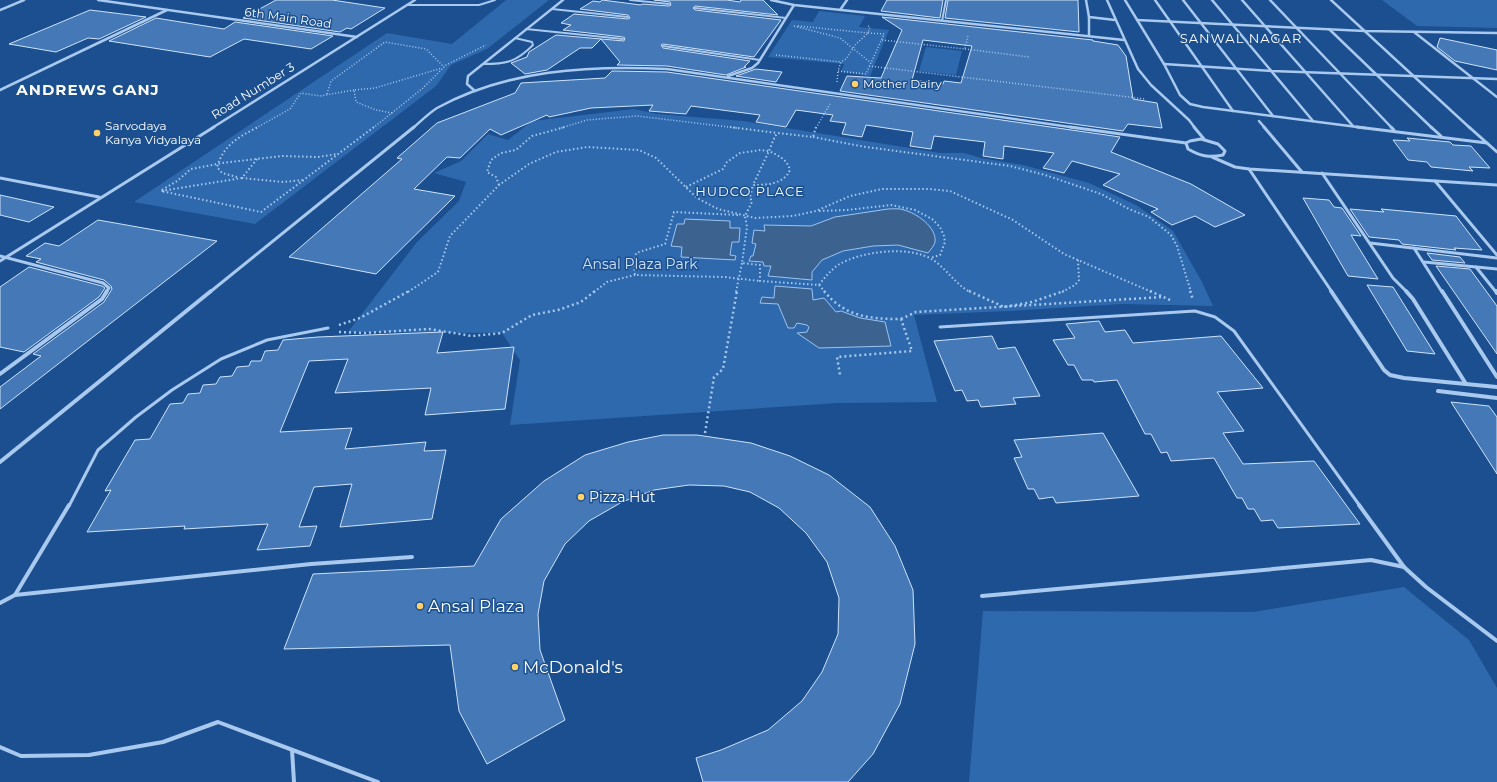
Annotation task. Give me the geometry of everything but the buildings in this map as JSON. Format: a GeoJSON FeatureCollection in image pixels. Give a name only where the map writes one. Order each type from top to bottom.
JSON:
{"type":"FeatureCollection","features":[{"type":"Feature","properties":{"kind":"street"},"geometry":{"type":"LineString","coordinates":[[0,10],[24,0]]}},
{"type":"Feature","properties":{"kind":"street","name":"6th Main Road"},"geometry":{"type":"LineString","coordinates":[[98,0],[357,36]]}},
{"type":"Feature","properties":{"kind":"street","name":"Road Number 3"},"geometry":{"type":"LineString","coordinates":[[0,261],[415,0]]}},
{"type":"Feature","properties":{"kind":"street"},"geometry":{"type":"LineString","coordinates":[[475,91],[467,84],[468,76],[563,0]]}},
{"type":"Feature","properties":{"kind":"street"},"geometry":{"type":"LineString","coordinates":[[772,0],[794,5],[1124,40]]}},
{"type":"Feature","properties":{"kind":"street"},"geometry":{"type":"LineString","coordinates":[[840,10],[847,0]]}},
{"type":"Feature","properties":{"kind":"street"},"geometry":{"type":"LineString","coordinates":[[1086,0],[1089,18],[1089,36]]}},
{"type":"Feature","properties":{"kind":"street"},"geometry":{"type":"LineString","coordinates":[[1107,0],[1138,70],[1151,85],[1189,120],[1204,139]]}},
{"type":"Feature","properties":{"kind":"street"},"geometry":{"type":"LineString","coordinates":[[1124,0],[1164,64],[1180,96],[1190,104],[1233,111],[1487,143]]}},
{"type":"Feature","properties":{"kind":"street"},"geometry":{"type":"LineString","coordinates":[[1155,0],[1233,111]]}},
{"type":"Feature","properties":{"kind":"street"},"geometry":{"type":"LineString","coordinates":[[1183,0],[1273,116]]}},
{"type":"Feature","properties":{"kind":"street"},"geometry":{"type":"LineString","coordinates":[[1212,0],[1234,24],[1314,121]]}},
{"type":"Feature","properties":{"kind":"street"},"geometry":{"type":"LineString","coordinates":[[1242,0],[1353,126]]}},
{"type":"Feature","properties":{"kind":"street"},"geometry":{"type":"LineString","coordinates":[[1270,0],[1394,131]]}},
{"type":"Feature","properties":{"kind":"street"},"geometry":{"type":"LineString","coordinates":[[1331,0],[1497,152]]}},
{"type":"Feature","properties":{"kind":"street"},"geometry":{"type":"LineString","coordinates":[[724,77],[752,68],[760,60],[794,5]]}},
{"type":"Feature","properties":{"kind":"street"},"geometry":{"type":"LineString","coordinates":[[0,90],[167,10]]}},
{"type":"Feature","properties":{"kind":"street"},"geometry":{"type":"LineString","coordinates":[[1089,18],[1115,20]]}},
{"type":"Feature","properties":{"kind":"street"},"geometry":{"type":"LineString","coordinates":[[1137,20],[1365,31],[1497,33]]}},
{"type":"Feature","properties":{"kind":"street"},"geometry":{"type":"LineString","coordinates":[[1328,29],[1379,76],[1441,137]]}},
{"type":"Feature","properties":{"kind":"street"},"geometry":{"type":"LineString","coordinates":[[1414,32],[1497,97]]}},
{"type":"Feature","properties":{"kind":"street"},"geometry":{"type":"LineString","coordinates":[[1164,64],[1306,73],[1497,79]]}},
{"type":"Feature","properties":{"kind":"street"},"geometry":{"type":"LineString","coordinates":[[0,462],[436,108],[475,91],[509,81],[548,73],[582,69],[628,67],[667,69],[1186,143],[1192,139],[1204,139],[1215,142],[1224,148],[1225,151],[1222,155],[1212,157]]}},
{"type":"Feature","properties":{"kind":"street"},"geometry":{"type":"LineString","coordinates":[[1258,121],[1302,172]]}},
{"type":"Feature","properties":{"kind":"street"},"geometry":{"type":"LineString","coordinates":[[1186,143],[1188,149],[1193,152],[1212,157],[1230,166],[1249,169],[1497,185]]}},
{"type":"Feature","properties":{"kind":"street"},"geometry":{"type":"LineString","coordinates":[[1249,169],[1384,370],[1390,375],[1404,378],[1497,387]]}},
{"type":"Feature","properties":{"kind":"street"},"geometry":{"type":"LineString","coordinates":[[1322,173],[1393,278],[1413,299],[1466,384]]}},
{"type":"Feature","properties":{"kind":"street"},"geometry":{"type":"LineString","coordinates":[[0,178],[99,198]]}},
{"type":"Feature","properties":{"kind":"street"},"geometry":{"type":"LineString","coordinates":[[1435,181],[1497,257]]}},
{"type":"Feature","properties":{"kind":"street"},"geometry":{"type":"LineString","coordinates":[[1370,243],[1497,257]]}},
{"type":"Feature","properties":{"kind":"street"},"geometry":{"type":"LineString","coordinates":[[1414,248],[1497,377]]}},
{"type":"Feature","properties":{"kind":"street"},"geometry":{"type":"LineString","coordinates":[[0,256],[103,283],[109,288],[102,299],[0,374]]}},
{"type":"Feature","properties":{"kind":"street"},"geometry":{"type":"LineString","coordinates":[[1424,262],[1497,269]]}},
{"type":"Feature","properties":{"kind":"street"},"geometry":{"type":"LineString","coordinates":[[1476,267],[1497,293]]}},
{"type":"Feature","properties":{"kind":"street"},"geometry":{"type":"LineString","coordinates":[[1438,391],[1495,398],[1497,402]]}},
{"type":"Feature","properties":{"kind":"lane"},"geometry":{"type":"LineString","coordinates":[[451,4],[455,0]]}},
{"type":"Feature","properties":{"kind":"lane"},"geometry":{"type":"LineString","coordinates":[[407,5],[479,5],[495,0]]}},
{"type":"Feature","properties":{"kind":"lane"},"geometry":{"type":"LineString","coordinates":[[630,0],[669,4]]}},
{"type":"Feature","properties":{"kind":"lane"},"geometry":{"type":"LineString","coordinates":[[942,21],[946,0]]}},
{"type":"Feature","properties":{"kind":"lane"},"geometry":{"type":"LineString","coordinates":[[695,8],[786,20]]}},
{"type":"Feature","properties":{"kind":"lane"},"geometry":{"type":"LineString","coordinates":[[552,9],[628,17]]}},
{"type":"Feature","properties":{"kind":"lane"},"geometry":{"type":"LineString","coordinates":[[526,29],[623,39]]}},
{"type":"Feature","properties":{"kind":"lane"},"geometry":{"type":"LineString","coordinates":[[483,64],[507,64],[513,62],[533,44],[532,42],[515,38]]}},
{"type":"Feature","properties":{"kind":"lane"},"geometry":{"type":"LineString","coordinates":[[663,46],[760,60]]}},
{"type":"Feature","properties":{"kind":"lane"},"geometry":{"type":"LineString","coordinates":[[940,327],[1195,311],[1215,317],[1234,331],[1404,567],[1426,587],[1497,641]]}},
{"type":"Feature","properties":{"kind":"lane"},"geometry":{"type":"LineString","coordinates":[[15,595],[71,502],[98,450],[136,417],[172,390],[221,359],[267,340],[328,328]]}},
{"type":"Feature","properties":{"kind":"lane"},"geometry":{"type":"LineString","coordinates":[[0,603],[15,595],[311,564],[412,557]]}},
{"type":"Feature","properties":{"kind":"lane"},"geometry":{"type":"LineString","coordinates":[[982,596],[1371,560],[1404,567]]}},
{"type":"Feature","properties":{"kind":"lane"},"geometry":{"type":"LineString","coordinates":[[0,747],[21,756],[89,755],[163,742],[218,722],[378,782]]}},
{"type":"Feature","properties":{"kind":"lane"},"geometry":{"type":"LineString","coordinates":[[292,750],[294,782]]}},
{"type":"Feature","properties":{"kind":"path"},"geometry":{"type":"LineString","coordinates":[[775,54],[841,62],[846,59],[856,44],[868,33],[870,26],[864,26],[868,13]]}},
{"type":"Feature","properties":{"kind":"path"},"geometry":{"type":"LineString","coordinates":[[786,20],[795,22],[792,25]]}},
{"type":"Feature","properties":{"kind":"path"},"geometry":{"type":"LineString","coordinates":[[792,25],[884,34],[866,74],[838,71],[841,62]]}},
{"type":"Feature","properties":{"kind":"path"},"geometry":{"type":"LineString","coordinates":[[792,25],[840,38],[871,63]]}},
{"type":"Feature","properties":{"kind":"path"},"geometry":{"type":"LineString","coordinates":[[965,49],[968,34],[981,35],[981,25]]}},
{"type":"Feature","properties":{"kind":"path"},"geometry":{"type":"LineString","coordinates":[[882,40],[1029,57]]}},
{"type":"Feature","properties":{"kind":"path"},"geometry":{"type":"LineString","coordinates":[[305,180],[283,182],[242,178],[222,173],[217,166],[233,140],[290,109],[301,93],[306,95],[327,94],[375,88],[443,67],[491,41]]}},
{"type":"Feature","properties":{"kind":"path"},"geometry":{"type":"LineString","coordinates":[[327,94],[331,81],[385,42],[426,49],[440,61],[443,67]]}},
{"type":"Feature","properties":{"kind":"path"},"geometry":{"type":"LineString","coordinates":[[870,66],[1146,99]]}},
{"type":"Feature","properties":{"kind":"path"},"geometry":{"type":"LineString","coordinates":[[161,191],[261,212],[392,114],[423,88],[443,67]]}},
{"type":"Feature","properties":{"kind":"path"},"geometry":{"type":"LineString","coordinates":[[354,90],[356,102],[376,110],[392,114]]}},
{"type":"Feature","properties":{"kind":"path"},"geometry":{"type":"LineString","coordinates":[[813,137],[814,130],[836,93]]}},
{"type":"Feature","properties":{"kind":"path"},"geometry":{"type":"LineString","coordinates":[[499,185],[496,177],[487,172],[491,160],[501,153],[516,150],[532,136],[587,120],[637,116],[682,120],[813,137],[866,147],[1010,166],[1045,175],[1101,194],[1129,209],[1149,217],[1171,235],[1177,246],[1179,258],[1187,279],[1195,311]]}},
{"type":"Feature","properties":{"kind":"path"},"geometry":{"type":"LineString","coordinates":[[705,433],[714,377],[723,369],[742,263],[747,227],[745,216],[752,202],[750,197],[753,185],[775,136],[778,133]]}},
{"type":"Feature","properties":{"kind":"path"},"geometry":{"type":"LineString","coordinates":[[328,328],[360,318],[419,286],[438,272],[450,236],[499,185],[529,164],[556,152],[587,148],[639,150],[656,158],[697,198],[718,209],[755,218],[793,216],[816,211],[858,209],[889,204],[913,208],[932,218],[944,233],[946,242],[944,249],[940,255],[930,258]]}},
{"type":"Feature","properties":{"kind":"path"},"geometry":{"type":"LineString","coordinates":[[686,187],[723,169],[727,162],[740,153],[761,150],[769,151],[780,154],[788,161],[791,167],[790,174],[786,178],[762,186],[753,185]]}},
{"type":"Feature","properties":{"kind":"path"},"geometry":{"type":"LineString","coordinates":[[161,191],[177,181],[191,169],[282,156],[318,158],[339,153]]}},
{"type":"Feature","properties":{"kind":"path"},"geometry":{"type":"LineString","coordinates":[[242,178],[247,170],[258,159]]}},
{"type":"Feature","properties":{"kind":"path"},"geometry":{"type":"LineString","coordinates":[[161,191],[180,189],[223,179],[242,178]]}},
{"type":"Feature","properties":{"kind":"path"},"geometry":{"type":"LineString","coordinates":[[816,211],[850,196],[882,189],[929,189],[950,191],[1013,220],[1064,254],[1195,311]]}},
{"type":"Feature","properties":{"kind":"path"},"geometry":{"type":"LineString","coordinates":[[634,275],[636,253],[665,244],[674,212],[745,216]]}},
{"type":"Feature","properties":{"kind":"path"},"geometry":{"type":"LineString","coordinates":[[819,285],[822,278],[846,261],[881,252],[910,253],[930,258],[956,283],[978,296],[1004,307],[1008,305],[1032,302],[1070,288],[1078,282],[1080,275],[1078,260]]}},
{"type":"Feature","properties":{"kind":"path"},"geometry":{"type":"LineString","coordinates":[[742,263],[760,265],[760,280]]}},
{"type":"Feature","properties":{"kind":"path"},"geometry":{"type":"LineString","coordinates":[[335,332],[429,329],[472,336],[502,333],[532,315],[558,310],[581,302],[607,282],[634,275],[760,280],[819,285],[837,305],[845,309],[864,316],[901,318],[916,312],[1164,297]]}},
{"type":"Feature","properties":{"kind":"path"},"geometry":{"type":"LineString","coordinates":[[840,375],[837,357],[912,351],[901,318]]}},
{"type":"Feature","properties":{"kind":"green space"},"geometry":{"type":"Polygon","coordinates":[[[506,0],[549,0],[487,49],[451,65],[436,86],[255,224],[134,202],[387,33],[452,44],[506,0]]]}},
{"type":"Feature","properties":{"kind":"green space"},"geometry":{"type":"Polygon","coordinates":[[[1382,0],[1497,0],[1497,28],[1417,26],[1382,0]]]}},
{"type":"Feature","properties":{"kind":"green space"},"geometry":{"type":"Polygon","coordinates":[[[819,11],[865,16],[859,27],[889,30],[870,76],[841,72],[844,64],[768,57],[792,20],[813,22],[819,11]]]}},
{"type":"Feature","properties":{"kind":"green space"},"geometry":{"type":"Polygon","coordinates":[[[926,47],[962,51],[956,75],[919,71],[926,47]]]}},
{"type":"Feature","properties":{"kind":"green space","name":"Ansal Plaza Park"},"geometry":{"type":"Polygon","coordinates":[[[634,109],[657,114],[743,121],[940,153],[964,153],[981,158],[1023,165],[1089,183],[1136,205],[1173,231],[1202,282],[1213,306],[1122,304],[914,315],[937,402],[838,403],[510,425],[520,360],[502,333],[348,332],[417,242],[459,201],[466,182],[434,173],[461,161],[488,134],[508,140],[532,121],[634,109]]]}},
{"type":"Feature","properties":{"kind":"green space"},"geometry":{"type":"Polygon","coordinates":[[[1404,587],[1469,640],[1497,688],[1497,782],[969,782],[983,611],[1253,612],[1404,587]]]}},
{"type":"Feature","properties":{"kind":"shaded area"},"geometry":{"type":"Polygon","coordinates":[[[888,209],[900,209],[914,214],[920,217],[929,226],[935,236],[935,242],[928,253],[898,245],[873,246],[843,251],[822,260],[812,272],[812,280],[768,276],[771,266],[764,266],[763,262],[749,261],[751,256],[753,256],[756,244],[752,243],[754,230],[765,231],[764,225],[811,226],[835,217],[888,209]]]}},
{"type":"Feature","properties":{"kind":"shaded area"},"geometry":{"type":"Polygon","coordinates":[[[685,219],[730,221],[730,228],[740,228],[739,242],[732,242],[730,255],[736,256],[735,260],[681,257],[682,247],[671,246],[677,224],[684,224],[685,219]]]}},
{"type":"Feature","properties":{"kind":"shaded area"},"geometry":{"type":"Polygon","coordinates":[[[775,286],[812,289],[813,300],[824,298],[836,312],[841,311],[860,318],[885,322],[891,346],[819,348],[797,333],[807,332],[809,327],[807,325],[797,323],[794,328],[788,328],[778,304],[760,303],[762,297],[774,298],[775,286]]]}},
{"type":"Feature","properties":{"kind":"place","name":"Mother Dairy"},"geometry":{"type":"Point","coordinates":[855,84]}},
{"type":"Feature","properties":{"kind":"place","name":"Sarvodaya Kanya Vidyalaya"},"geometry":{"type":"Point","coordinates":[97,133]}},
{"type":"Feature","properties":{"kind":"place","name":"Pizza Hut"},"geometry":{"type":"Point","coordinates":[581,497]}},
{"type":"Feature","properties":{"kind":"place","name":"Ansal Plaza"},"geometry":{"type":"Point","coordinates":[420,606]}},
{"type":"Feature","properties":{"kind":"place","name":"McDonald's"},"geometry":{"type":"Point","coordinates":[515,667]}},
{"type":"Feature","properties":{"kind":"district","name":"SANWAL NAGAR"},"geometry":{"type":"Point","coordinates":[1241,38]}},
{"type":"Feature","properties":{"kind":"district","name":"ANDREWS GANJ"},"geometry":{"type":"Point","coordinates":[88,90]}},
{"type":"Feature","properties":{"kind":"district","name":"HUDCO PLACE"},"geometry":{"type":"Point","coordinates":[750,191]}}]}
